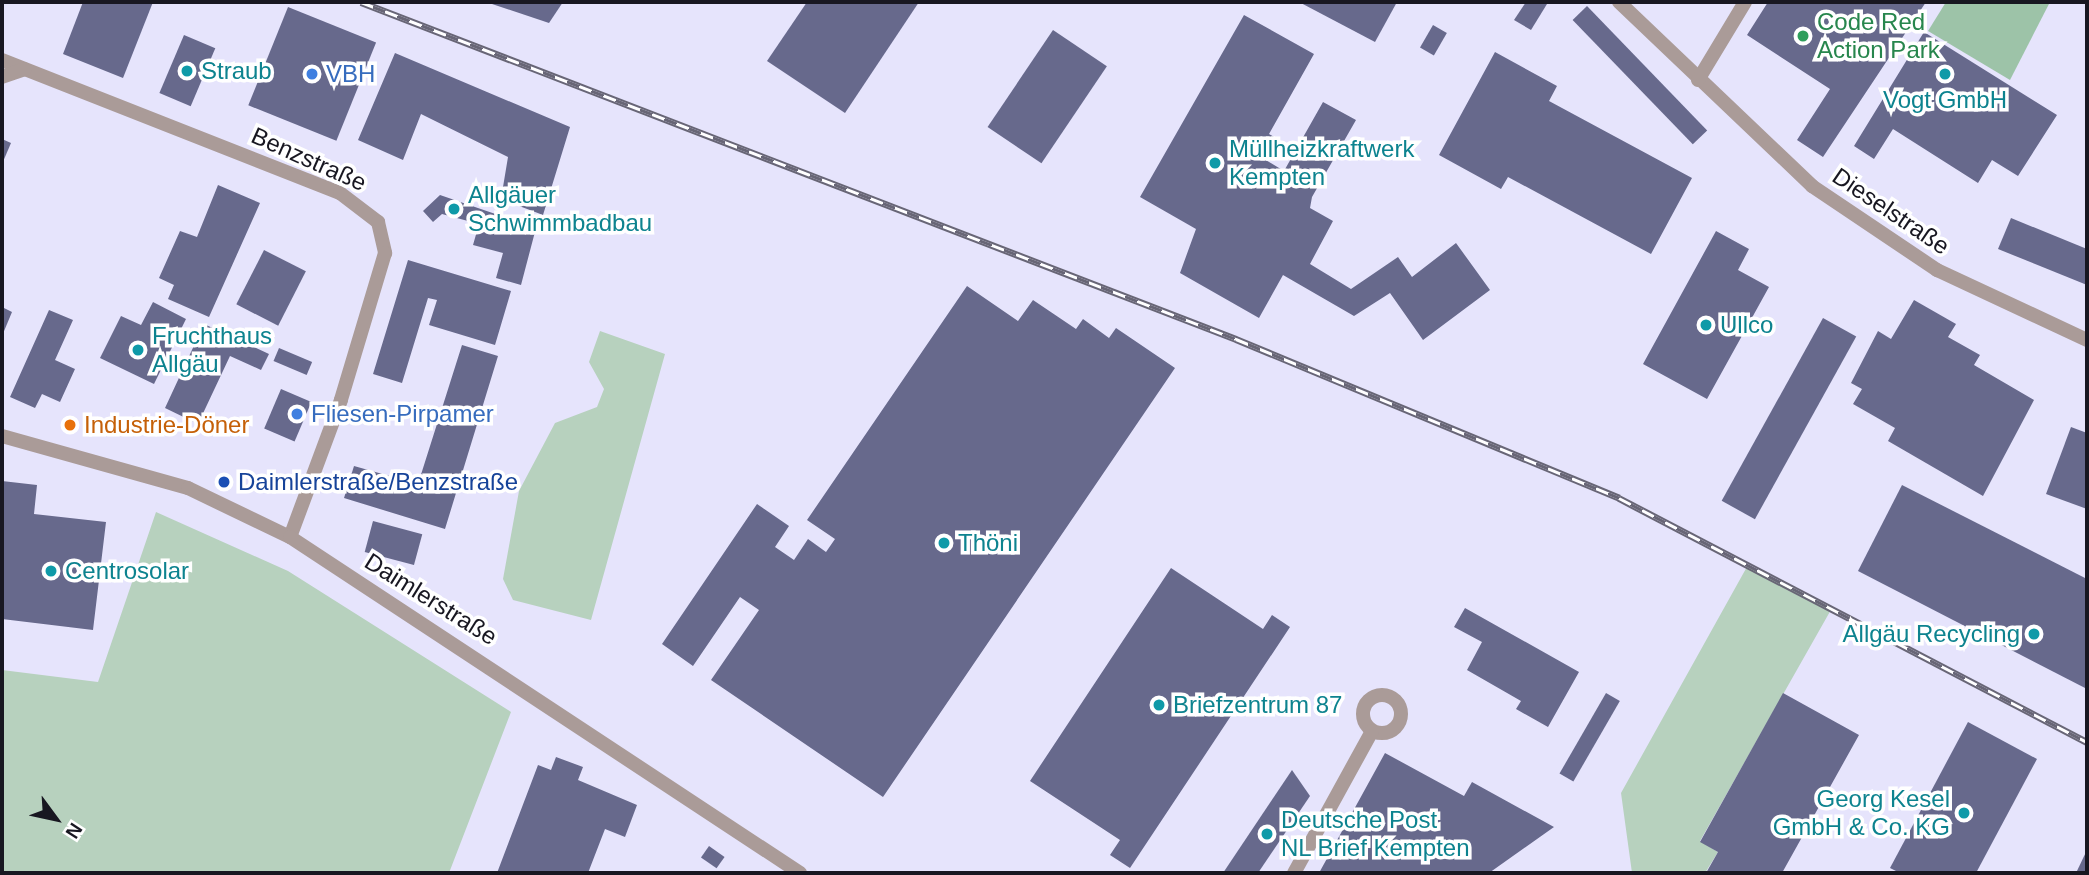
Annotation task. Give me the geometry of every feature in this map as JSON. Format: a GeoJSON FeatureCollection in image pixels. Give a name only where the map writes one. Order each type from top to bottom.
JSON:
{"type":"FeatureCollection","features":[{"type":"Feature","properties":{"kind":"street","name":"Dieselstraße"},"geometry":{"type":"LineString","coordinates":[[1619,2],[1744,127],[1858,219],[1937,270],[2087,340]]}},
{"type":"Feature","properties":{"kind":"street"},"geometry":{"type":"LineString","coordinates":[[1698,80],[1745,2]]}},
{"type":"Feature","properties":{"kind":"street","name":"Benzstraße"},"geometry":{"type":"LineString","coordinates":[[2,60],[340,192],[379,222],[385,253],[341,400],[290,537]]}},
{"type":"Feature","properties":{"kind":"street"},"geometry":{"type":"LineString","coordinates":[[2,77],[25,69]]}},
{"type":"Feature","properties":{"kind":"street","name":"Daimlerstraße"},"geometry":{"type":"LineString","coordinates":[[2,436],[188,488],[290,537],[800,873]]}},
{"type":"Feature","properties":{"kind":"street"},"geometry":{"type":"LineString","coordinates":[[1294,873],[1372,730]]}},
{"type":"Feature","properties":{"kind":"green space"},"geometry":{"type":"Polygon","coordinates":[[[1946,2],[2050,2],[2010,80],[1928,31],[1946,2]]]}},
{"type":"Feature","properties":{"kind":"green space"},"geometry":{"type":"Polygon","coordinates":[[[600,331],[665,354],[591,620],[513,600],[503,579],[519,491],[555,423],[597,407],[604,389],[589,362],[600,331]]]}},
{"type":"Feature","properties":{"kind":"green space"},"geometry":{"type":"Polygon","coordinates":[[[156,512],[288,571],[511,712],[449,873],[2,873],[2,670],[98,682],[156,512]]]}},
{"type":"Feature","properties":{"kind":"green space"},"geometry":{"type":"Polygon","coordinates":[[[1748,565],[1832,608],[1700,841],[1718,852],[1705,873],[1632,873],[1621,793],[1748,565]]]}},
{"type":"Feature","properties":{"kind":"building"},"geometry":{"type":"Polygon","coordinates":[[[83,2],[153,2],[123,78],[63,54],[83,2]]]}},
{"type":"Feature","properties":{"kind":"building"},"geometry":{"type":"Polygon","coordinates":[[[486,2],[563,2],[549,23],[486,2]]]}},
{"type":"Feature","properties":{"kind":"building"},"geometry":{"type":"Polygon","coordinates":[[[807,2],[919,2],[845,113],[767,61],[807,2]]]}},
{"type":"Feature","properties":{"kind":"building"},"geometry":{"type":"Polygon","coordinates":[[[1299,2],[1397,2],[1375,42],[1299,2]]]}},
{"type":"Feature","properties":{"kind":"building"},"geometry":{"type":"Polygon","coordinates":[[[1526,2],[1547,4],[1531,30],[1514,20],[1526,2]]]}},
{"type":"Feature","properties":{"kind":"building"},"geometry":{"type":"Polygon","coordinates":[[[1768,2],[1926,2],[1823,157],[1797,140],[1830,89],[1747,35],[1768,2]]]}},
{"type":"Feature","properties":{"kind":"building"},"geometry":{"type":"Polygon","coordinates":[[[1587,6],[1707,130],[1693,144],[1573,20],[1587,6]]]}},
{"type":"Feature","properties":{"kind":"building","name":"VBH"},"geometry":{"type":"Polygon","coordinates":[[[288,7],[376,43],[336,141],[248,105],[288,7]]]}},
{"type":"Feature","properties":{"kind":"building","name":"Müllheizkraftwerk Kempten"},"geometry":{"type":"Polygon","coordinates":[[[1244,15],[1314,54],[1269,134],[1279,140],[1272,153],[1263,148],[1259,156],[1284,171],[1323,102],[1356,120],[1312,197],[1310,208],[1333,221],[1310,264],[1351,289],[1398,257],[1412,277],[1456,243],[1490,290],[1423,340],[1390,293],[1354,316],[1283,275],[1259,318],[1180,273],[1196,229],[1140,197],[1244,15]]]}},
{"type":"Feature","properties":{"kind":"building"},"geometry":{"type":"Polygon","coordinates":[[[1433,25],[1447,33],[1434,56],[1420,48],[1433,25]]]}},
{"type":"Feature","properties":{"kind":"building"},"geometry":{"type":"Polygon","coordinates":[[[1053,30],[1107,66],[1041,163],[988,127],[1053,30]]]}},
{"type":"Feature","properties":{"kind":"building","name":"Vogt GmbH"},"geometry":{"type":"Polygon","coordinates":[[[1924,32],[2057,115],[2018,176],[1992,160],[1978,183],[1893,129],[1874,159],[1854,146],[1924,32]]]}},
{"type":"Feature","properties":{"kind":"building","name":"Straub"},"geometry":{"type":"Polygon","coordinates":[[[184,35],[215,48],[191,106],[159,93],[184,35]]]}},
{"type":"Feature","properties":{"kind":"building"},"geometry":{"type":"Polygon","coordinates":[[[1495,52],[1557,86],[1549,101],[1692,178],[1651,254],[1508,177],[1501,189],[1439,155],[1495,52]]]}},
{"type":"Feature","properties":{"kind":"building"},"geometry":{"type":"Polygon","coordinates":[[[395,53],[570,127],[543,215],[501,199],[508,157],[421,114],[403,160],[358,140],[395,53]]]}},
{"type":"Feature","properties":{"kind":"building"},"geometry":{"type":"Polygon","coordinates":[[[2,139],[11,143],[2,164],[2,139]]]}},
{"type":"Feature","properties":{"kind":"building"},"geometry":{"type":"Polygon","coordinates":[[[218,185],[260,203],[209,317],[168,299],[174,285],[159,278],[180,231],[197,237],[218,185]]]}},
{"type":"Feature","properties":{"kind":"building"},"geometry":{"type":"Polygon","coordinates":[[[440,195],[536,228],[521,285],[496,278],[503,253],[473,245],[479,224],[442,214],[433,222],[423,211],[440,195]]]}},
{"type":"Feature","properties":{"kind":"building"},"geometry":{"type":"Polygon","coordinates":[[[2011,218],[2087,249],[2087,285],[1998,249],[2011,218]]]}},
{"type":"Feature","properties":{"kind":"building","name":"Ullco"},"geometry":{"type":"Polygon","coordinates":[[[1716,231],[1749,249],[1738,270],[1769,287],[1707,399],[1643,364],[1716,231]]]}},
{"type":"Feature","properties":{"kind":"building"},"geometry":{"type":"Polygon","coordinates":[[[264,250],[306,271],[278,326],[236,304],[264,250]]]}},
{"type":"Feature","properties":{"kind":"building"},"geometry":{"type":"Polygon","coordinates":[[[408,260],[511,291],[495,345],[429,325],[437,300],[428,298],[402,383],[373,374],[408,260]]]}},
{"type":"Feature","properties":{"kind":"building","name":"Thöni"},"geometry":{"type":"Polygon","coordinates":[[[967,286],[1018,321],[1033,300],[1076,329],[1083,319],[1109,338],[1116,328],[1175,368],[883,797],[711,680],[759,610],[740,597],[693,666],[662,644],[757,504],[789,526],[775,547],[794,560],[808,539],[826,552],[835,539],[807,520],[967,286]]]}},
{"type":"Feature","properties":{"kind":"building"},"geometry":{"type":"Polygon","coordinates":[[[1914,300],[1956,324],[1948,337],[1980,355],[1974,365],[2034,400],[1983,496],[1888,441],[1895,428],[1853,404],[1862,389],[1851,383],[1878,331],[1891,339],[1914,300]]]}},
{"type":"Feature","properties":{"kind":"building","name":"Fruchthaus Allgäu"},"geometry":{"type":"Polygon","coordinates":[[[153,302],[186,319],[154,384],[100,358],[121,316],[141,325],[153,302]]]}},
{"type":"Feature","properties":{"kind":"building"},"geometry":{"type":"Polygon","coordinates":[[[2,307],[12,312],[2,336],[2,307]]]}},
{"type":"Feature","properties":{"kind":"building"},"geometry":{"type":"Polygon","coordinates":[[[49,310],[73,320],[55,360],[75,369],[60,402],[42,394],[35,408],[10,397],[49,310]]]}},
{"type":"Feature","properties":{"kind":"building"},"geometry":{"type":"Polygon","coordinates":[[[1823,318],[1856,336],[1755,519],[1722,501],[1823,318]]]}},
{"type":"Feature","properties":{"kind":"building"},"geometry":{"type":"Polygon","coordinates":[[[204,324],[269,354],[261,370],[230,356],[198,424],[165,408],[204,324]]]}},
{"type":"Feature","properties":{"kind":"building"},"geometry":{"type":"Polygon","coordinates":[[[462,345],[498,356],[445,529],[344,498],[354,466],[418,484],[462,345]]]}},
{"type":"Feature","properties":{"kind":"building"},"geometry":{"type":"Polygon","coordinates":[[[279,348],[312,362],[307,375],[274,361],[279,348]]]}},
{"type":"Feature","properties":{"kind":"building"},"geometry":{"type":"Polygon","coordinates":[[[281,389],[311,402],[295,441],[264,429],[281,389]]]}},
{"type":"Feature","properties":{"kind":"building"},"geometry":{"type":"Polygon","coordinates":[[[2071,427],[2087,433],[2087,509],[2046,494],[2071,427]]]}},
{"type":"Feature","properties":{"kind":"building","name":"Centrosolar"},"geometry":{"type":"Polygon","coordinates":[[[2,481],[37,485],[34,514],[106,522],[93,630],[2,619],[2,481]]]}},
{"type":"Feature","properties":{"kind":"building","name":"Allgäu Recycling"},"geometry":{"type":"Polygon","coordinates":[[[1902,485],[2087,579],[2087,689],[1858,571],[1902,485]]]}},
{"type":"Feature","properties":{"kind":"building"},"geometry":{"type":"Polygon","coordinates":[[[373,521],[422,534],[414,565],[365,552],[373,521]]]}},
{"type":"Feature","properties":{"kind":"building","name":"Briefzentrum 87"},"geometry":{"type":"Polygon","coordinates":[[[1171,568],[1263,629],[1272,615],[1290,627],[1130,868],[1110,855],[1120,840],[1030,781],[1171,568]]]}},
{"type":"Feature","properties":{"kind":"building"},"geometry":{"type":"Polygon","coordinates":[[[1465,608],[1579,672],[1548,727],[1516,709],[1521,701],[1467,670],[1482,642],[1454,627],[1465,608]]]}},
{"type":"Feature","properties":{"kind":"building"},"geometry":{"type":"Polygon","coordinates":[[[1606,693],[1620,701],[1573,782],[1560,774],[1606,693]]]}},
{"type":"Feature","properties":{"kind":"building"},"geometry":{"type":"Polygon","coordinates":[[[1783,693],[1859,735],[1782,873],[1706,873],[1718,852],[1700,842],[1783,693]]]}},
{"type":"Feature","properties":{"kind":"building","name":"Georg Kesel GmbH & Co. KG"},"geometry":{"type":"Polygon","coordinates":[[[1968,722],[2037,759],[1976,873],[1900,873],[1890,868],[1968,722]]]}},
{"type":"Feature","properties":{"kind":"building"},"geometry":{"type":"Polygon","coordinates":[[[1385,753],[1464,796],[1472,782],[1554,827],[1489,873],[1319,873],[1385,753]]]}},
{"type":"Feature","properties":{"kind":"building"},"geometry":{"type":"Polygon","coordinates":[[[556,757],[583,767],[578,780],[637,805],[625,837],[605,829],[588,873],[497,873],[538,765],[551,770],[556,757]]]}},
{"type":"Feature","properties":{"kind":"building","name":"Deutsche Post NL Brief Kempten"},"geometry":{"type":"Polygon","coordinates":[[[1292,770],[1310,796],[1258,873],[1223,873],[1292,770]]]}},
{"type":"Feature","properties":{"kind":"building"},"geometry":{"type":"Polygon","coordinates":[[[709,846],[725,857],[717,868],[701,857],[709,846]]]}},
{"type":"Feature","properties":{"kind":"building"},"geometry":{"type":"Polygon","coordinates":[[[2087,850],[2087,873],[2076,873],[2087,850]]]}},
{"type":"Feature","properties":{"kind":"railway"},"geometry":{"type":"LineString","coordinates":[[361,2],[1236,339],[1619,498],[2087,742]]}},
{"type":"Feature","properties":{"kind":"place","name":"Code Red Action Park"},"geometry":{"type":"Point","coordinates":[1803,36]}},
{"type":"Feature","properties":{"kind":"place","name":"Straub"},"geometry":{"type":"Point","coordinates":[187,71]}},
{"type":"Feature","properties":{"kind":"place","name":"VBH"},"geometry":{"type":"Point","coordinates":[312,74]}},
{"type":"Feature","properties":{"kind":"place","name":"Vogt GmbH"},"geometry":{"type":"Point","coordinates":[1945,74]}},
{"type":"Feature","properties":{"kind":"place","name":"Müllheizkraftwerk Kempten"},"geometry":{"type":"Point","coordinates":[1215,163]}},
{"type":"Feature","properties":{"kind":"place","name":"Allgäuer Schwimmbadbau"},"geometry":{"type":"Point","coordinates":[454,209]}},
{"type":"Feature","properties":{"kind":"place","name":"Ullco"},"geometry":{"type":"Point","coordinates":[1706,325]}},
{"type":"Feature","properties":{"kind":"place","name":"Fruchthaus Allgäu"},"geometry":{"type":"Point","coordinates":[138,350]}},
{"type":"Feature","properties":{"kind":"place","name":"Fliesen-Pirpamer"},"geometry":{"type":"Point","coordinates":[297,414]}},
{"type":"Feature","properties":{"kind":"place","name":"Industrie-Döner"},"geometry":{"type":"Point","coordinates":[70,425]}},
{"type":"Feature","properties":{"kind":"place","name":"Daimlerstraße/Benzstraße"},"geometry":{"type":"Point","coordinates":[224,482]}},
{"type":"Feature","properties":{"kind":"place","name":"Thöni"},"geometry":{"type":"Point","coordinates":[944,543]}},
{"type":"Feature","properties":{"kind":"place","name":"Centrosolar"},"geometry":{"type":"Point","coordinates":[51,571]}},
{"type":"Feature","properties":{"kind":"place","name":"Allgäu Recycling"},"geometry":{"type":"Point","coordinates":[2034,634]}},
{"type":"Feature","properties":{"kind":"place","name":"Briefzentrum 87"},"geometry":{"type":"Point","coordinates":[1159,705]}},
{"type":"Feature","properties":{"kind":"place","name":"Georg Kesel GmbH & Co. KG"},"geometry":{"type":"Point","coordinates":[1964,813]}},
{"type":"Feature","properties":{"kind":"place","name":"Deutsche Post NL Brief Kempten"},"geometry":{"type":"Point","coordinates":[1267,834]}}]}
